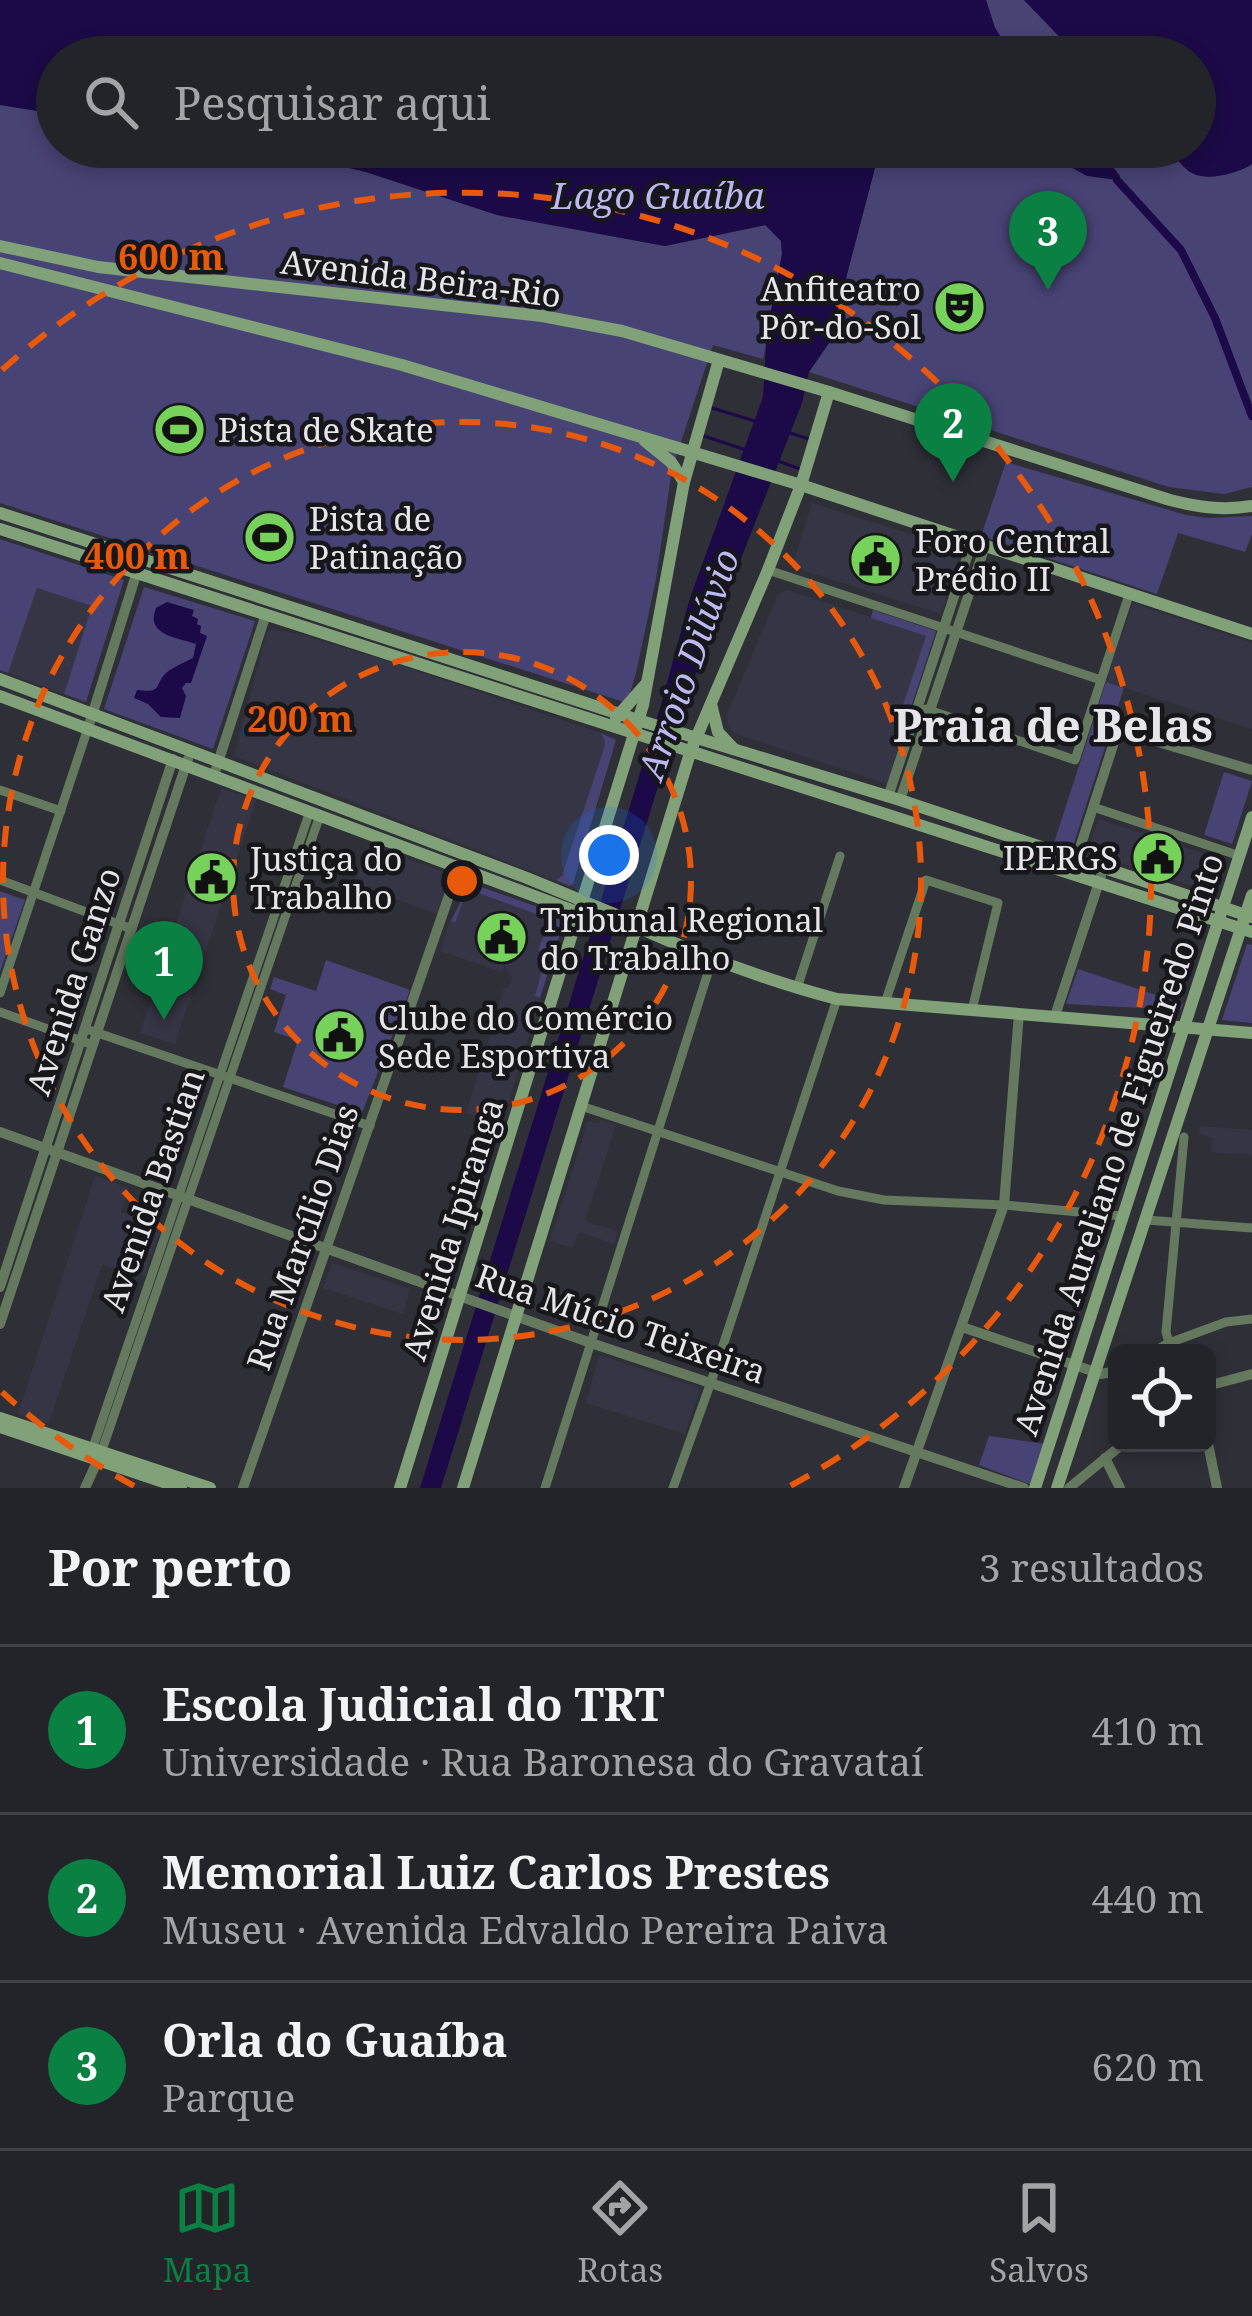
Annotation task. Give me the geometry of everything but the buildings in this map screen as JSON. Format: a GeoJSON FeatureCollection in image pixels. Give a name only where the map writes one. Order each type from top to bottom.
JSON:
{"type":"FeatureCollection","features":[{"type":"Feature","properties":{"kind":"main road","name":"Avenida Beira-Rio"},"geometry":{"type":"LineString","coordinates":[[0,246],[176,278],[542,316],[622,332],[1170,500],[1198,507],[1252,506]]}},
{"type":"Feature","properties":{"kind":"main road"},"geometry":{"type":"LineString","coordinates":[[0,263],[384,360],[793,483],[1252,634]]}},
{"type":"Feature","properties":{"kind":"main road","name":"Avenida Ipiranga"},"geometry":{"type":"LineString","coordinates":[[400,1488],[464,1298],[572,932],[585,909],[642,728],[684,482],[719,360]]}},
{"type":"Feature","properties":{"kind":"main road"},"geometry":{"type":"LineString","coordinates":[[463,1488],[510,1314],[580,1106],[688,742],[711,703],[768,570],[791,509],[793,483],[823,391]]}},
{"type":"Feature","properties":{"kind":"main road"},"geometry":{"type":"LineString","coordinates":[[640,436],[671,462],[684,482]]}},
{"type":"Feature","properties":{"kind":"main road"},"geometry":{"type":"LineString","coordinates":[[791,509],[819,492]]}},
{"type":"Feature","properties":{"kind":"main road"},"geometry":{"type":"LineString","coordinates":[[0,513],[266,614],[607,724],[642,728],[688,742],[873,808],[1248,923]]}},
{"type":"Feature","properties":{"kind":"main road"},"geometry":{"type":"LineString","coordinates":[[0,529],[139,566],[621,714],[642,728]]}},
{"type":"Feature","properties":{"kind":"main road"},"geometry":{"type":"LineString","coordinates":[[0,679],[184,758],[631,925],[712,960],[797,988],[837,999],[1252,1033]]}},
{"type":"Feature","properties":{"kind":"main road"},"geometry":{"type":"LineString","coordinates":[[607,724],[647,683]]}},
{"type":"Feature","properties":{"kind":"main road"},"geometry":{"type":"LineString","coordinates":[[0,696],[90,721]]}},
{"type":"Feature","properties":{"kind":"main road"},"geometry":{"type":"LineString","coordinates":[[711,703],[718,732],[734,750]]}},
{"type":"Feature","properties":{"kind":"main road"},"geometry":{"type":"LineString","coordinates":[[688,742],[734,750],[894,799],[1076,860],[1101,876]]}},
{"type":"Feature","properties":{"kind":"main road"},"geometry":{"type":"LineString","coordinates":[[217,768],[315,813],[555,904],[585,909]]}},
{"type":"Feature","properties":{"kind":"main road"},"geometry":{"type":"LineString","coordinates":[[873,808],[894,799]]}},
{"type":"Feature","properties":{"kind":"main road","name":"Avenida Aureliano de Figueiredo Pinto"},"geometry":{"type":"LineString","coordinates":[[1035,1488],[1252,818]]}},
{"type":"Feature","properties":{"kind":"main road","name":"Avenida Aureliano de Figueiredo Pinto"},"geometry":{"type":"LineString","coordinates":[[1062,1484],[1203,1043],[1248,923],[1252,895]]}},
{"type":"Feature","properties":{"kind":"main road"},"geometry":{"type":"LineString","coordinates":[[555,904],[572,932]]}},
{"type":"Feature","properties":{"kind":"main road"},"geometry":{"type":"LineString","coordinates":[[1203,1043],[1231,1031]]}},
{"type":"Feature","properties":{"kind":"main road"},"geometry":{"type":"LineString","coordinates":[[0,1423],[182,1488]]}},
{"type":"Feature","properties":{"kind":"main road"},"geometry":{"type":"LineString","coordinates":[[95,1458],[210,1488]]}},
{"type":"Feature","properties":{"kind":"street"},"geometry":{"type":"LineString","coordinates":[[894,799],[978,544]]}},
{"type":"Feature","properties":{"kind":"street"},"geometry":{"type":"LineString","coordinates":[[0,993],[139,566]]}},
{"type":"Feature","properties":{"kind":"street"},"geometry":{"type":"LineString","coordinates":[[768,570],[1101,680]]}},
{"type":"Feature","properties":{"kind":"street"},"geometry":{"type":"LineString","coordinates":[[924,708],[1075,760],[1130,595]]}},
{"type":"Feature","properties":{"kind":"street"},"geometry":{"type":"LineString","coordinates":[[217,768],[266,614]]}},
{"type":"Feature","properties":{"kind":"street"},"geometry":{"type":"LineString","coordinates":[[1076,860],[1118,730],[1252,770]]}},
{"type":"Feature","properties":{"kind":"street","name":"Avenida Ganzo"},"geometry":{"type":"LineString","coordinates":[[0,1324],[6,1280],[184,758]]}},
{"type":"Feature","properties":{"kind":"street"},"geometry":{"type":"LineString","coordinates":[[0,790],[61,811]]}},
{"type":"Feature","properties":{"kind":"street"},"geometry":{"type":"LineString","coordinates":[[1093,807],[1240,856]]}},
{"type":"Feature","properties":{"kind":"street","name":"Avenida Bastian"},"geometry":{"type":"LineString","coordinates":[[95,1458],[315,813]]}},
{"type":"Feature","properties":{"kind":"street"},"geometry":{"type":"LineString","coordinates":[[797,988],[840,856]]}},
{"type":"Feature","properties":{"kind":"street","name":"Rua Marcílio Dias"},"geometry":{"type":"LineString","coordinates":[[243,1488],[459,867]]}},
{"type":"Feature","properties":{"kind":"street"},"geometry":{"type":"LineString","coordinates":[[1055,1016],[1101,876]]}},
{"type":"Feature","properties":{"kind":"street"},"geometry":{"type":"LineString","coordinates":[[0,880],[126,927]]}},
{"type":"Feature","properties":{"kind":"street"},"geometry":{"type":"LineString","coordinates":[[885,1003],[926,880],[998,903],[972,1010]]}},
{"type":"Feature","properties":{"kind":"street"},"geometry":{"type":"LineString","coordinates":[[545,1488],[712,960]]}},
{"type":"Feature","properties":{"kind":"street"},"geometry":{"type":"LineString","coordinates":[[673,1488],[837,999]]}},
{"type":"Feature","properties":{"kind":"street"},"geometry":{"type":"LineString","coordinates":[[0,1012],[225,1076],[370,1126]]}},
{"type":"Feature","properties":{"kind":"street"},"geometry":{"type":"LineString","coordinates":[[904,1488],[1004,1205],[1019,1013]]}},
{"type":"Feature","properties":{"kind":"street"},"geometry":{"type":"LineString","coordinates":[[580,1106],[838,1191],[884,1200],[1122,1216]]}},
{"type":"Feature","properties":{"kind":"street","name":"Rua Múcio Teixeira"},"geometry":{"type":"LineString","coordinates":[[0,1132],[591,1343],[1024,1488]]}},
{"type":"Feature","properties":{"kind":"street"},"geometry":{"type":"LineString","coordinates":[[1170,1344],[1166,1332],[1184,1137]]}},
{"type":"Feature","properties":{"kind":"street"},"geometry":{"type":"LineString","coordinates":[[1146,1220],[1252,1228]]}},
{"type":"Feature","properties":{"kind":"street"},"geometry":{"type":"LineString","coordinates":[[1180,1344],[1226,1322],[1252,1319]]}},
{"type":"Feature","properties":{"kind":"street"},"geometry":{"type":"LineString","coordinates":[[962,1327],[1108,1374]]}},
{"type":"Feature","properties":{"kind":"street"},"geometry":{"type":"LineString","coordinates":[[1216,1384],[1252,1374]]}},
{"type":"Feature","properties":{"kind":"street"},"geometry":{"type":"LineString","coordinates":[[1062,1484],[1113,1452]]}},
{"type":"Feature","properties":{"kind":"street"},"geometry":{"type":"LineString","coordinates":[[1209,1452],[1216,1488]]}},
{"type":"Feature","properties":{"kind":"street"},"geometry":{"type":"LineString","coordinates":[[85,1488],[95,1458]]}},
{"type":"Feature","properties":{"kind":"street"},"geometry":{"type":"LineString","coordinates":[[1105,1458],[1120,1488]]}},
{"type":"Feature","properties":{"kind":"shaded area"},"geometry":{"type":"Polygon","coordinates":[[[986,0],[1024,0],[1059,36],[1000,36],[986,0]]]}},
{"type":"Feature","properties":{"kind":"shaded area"},"geometry":{"type":"Polygon","coordinates":[[[0,105],[36,111],[36,168],[350,168],[497,215],[665,246],[766,225],[781,241],[763,359],[713,345],[672,469],[656,579],[636,673],[624,702],[0,503],[0,105]]]}},
{"type":"Feature","properties":{"kind":"shaded area"},"geometry":{"type":"Polygon","coordinates":[[[1252,164],[1252,487],[1224,494],[1169,487],[809,372],[829,343],[875,168],[1185,168],[1208,176],[1252,164]]]}},
{"type":"Feature","properties":{"kind":"shaded area"},"geometry":{"type":"Polygon","coordinates":[[[1006,462],[1186,515],[1252,516],[1252,534],[1245,552],[1178,533],[1157,594],[981,536],[1006,462]]]}},
{"type":"Feature","properties":{"kind":"shaded area","name":"Foro Central Prédio II"},"geometry":{"type":"Polygon","coordinates":[[[812,503],[961,550],[941,614],[792,567],[812,503]]]}},
{"type":"Feature","properties":{"kind":"shaded area"},"geometry":{"type":"Polygon","coordinates":[[[0,539],[124,580],[86,702],[64,694],[92,606],[37,588],[8,673],[0,670],[0,539]]]}},
{"type":"Feature","properties":{"kind":"shaded area"},"geometry":{"type":"Polygon","coordinates":[[[144,587],[255,621],[213,749],[104,709],[144,587]]]}},
{"type":"Feature","properties":{"kind":"shaded area"},"geometry":{"type":"Polygon","coordinates":[[[37,588],[93,606],[64,694],[8,673],[37,588]]]}},
{"type":"Feature","properties":{"kind":"shaded area"},"geometry":{"type":"Polygon","coordinates":[[[787,590],[870,617],[873,610],[936,631],[887,784],[736,734],[728,726],[727,714],[778,594],[787,590]]]}},
{"type":"Feature","properties":{"kind":"shaded area"},"geometry":{"type":"Polygon","coordinates":[[[1133,603],[1252,643],[1252,729],[1106,682],[1133,603]]]}},
{"type":"Feature","properties":{"kind":"shaded area"},"geometry":{"type":"Polygon","coordinates":[[[873,610],[936,631],[909,713],[901,711],[926,636],[871,618],[873,610]]]}},
{"type":"Feature","properties":{"kind":"shaded area"},"geometry":{"type":"Polygon","coordinates":[[[272,629],[381,659],[613,737],[616,740],[573,884],[234,756],[267,632],[272,629]]]}},
{"type":"Feature","properties":{"kind":"shaded area"},"geometry":{"type":"Polygon","coordinates":[[[1106,682],[1124,688],[1072,849],[1054,843],[1106,682]]]}},
{"type":"Feature","properties":{"kind":"shaded area"},"geometry":{"type":"Polygon","coordinates":[[[600,733],[616,740],[569,886],[556,880],[562,876],[605,745],[600,733]]]}},
{"type":"Feature","properties":{"kind":"shaded area"},"geometry":{"type":"Polygon","coordinates":[[[1224,772],[1252,781],[1232,844],[1204,835],[1224,772]]]}},
{"type":"Feature","properties":{"kind":"shaded area","name":"Justiça do Trabalho"},"geometry":{"type":"Polygon","coordinates":[[[221,788],[256,800],[175,1044],[140,1033],[221,788]]]}},
{"type":"Feature","properties":{"kind":"shaded area","name":"IPERGS"},"geometry":{"type":"Polygon","coordinates":[[[1098,819],[1227,861],[1217,893],[1087,853],[1098,819]]]}},
{"type":"Feature","properties":{"kind":"shaded area"},"geometry":{"type":"Polygon","coordinates":[[[368,845],[452,875],[437,914],[354,884],[368,845]]]}},
{"type":"Feature","properties":{"kind":"shaded area","name":"Tribunal Regional do Trabalho"},"geometry":{"type":"Polygon","coordinates":[[[470,883],[560,915],[563,924],[502,1124],[466,1113],[504,988],[512,978],[505,966],[502,972],[440,951],[470,883]]]}},
{"type":"Feature","properties":{"kind":"shaded area"},"geometry":{"type":"Polygon","coordinates":[[[470,883],[560,915],[563,924],[540,998],[535,996],[547,953],[538,950],[550,919],[476,892],[464,898],[455,923],[451,921],[470,883]]]}},
{"type":"Feature","properties":{"kind":"shaded area"},"geometry":{"type":"Polygon","coordinates":[[[0,891],[25,900],[0,972],[0,891]]]}},
{"type":"Feature","properties":{"kind":"shaded area"},"geometry":{"type":"Polygon","coordinates":[[[1247,944],[1252,945],[1252,1023],[1222,1020],[1247,944]]]}},
{"type":"Feature","properties":{"kind":"shaded area","name":"Clube do Comércio Sede Esportiva"},"geometry":{"type":"Polygon","coordinates":[[[326,960],[410,990],[362,1113],[283,1087],[298,1040],[274,1032],[286,995],[270,989],[274,977],[316,991],[326,960]]]}},
{"type":"Feature","properties":{"kind":"shaded area"},"geometry":{"type":"Polygon","coordinates":[[[1078,969],[1183,1004],[1181,1010],[1066,1004],[1078,969]]]}},
{"type":"Feature","properties":{"kind":"shaded area"},"geometry":{"type":"Polygon","coordinates":[[[588,1121],[616,1125],[585,1221],[618,1231],[614,1244],[579,1232],[573,1248],[550,1241],[588,1121]]]}},
{"type":"Feature","properties":{"kind":"shaded area"},"geometry":{"type":"Polygon","coordinates":[[[1200,1126],[1252,1130],[1252,1155],[1211,1152],[1212,1137],[1199,1135],[1200,1126]]]}},
{"type":"Feature","properties":{"kind":"shaded area"},"geometry":{"type":"Polygon","coordinates":[[[95,1176],[129,1188],[121,1212],[162,1225],[145,1276],[102,1265],[49,1423],[18,1414],[95,1176]]]}},
{"type":"Feature","properties":{"kind":"shaded area"},"geometry":{"type":"Polygon","coordinates":[[[332,1263],[410,1289],[403,1314],[323,1288],[332,1263]]]}},
{"type":"Feature","properties":{"kind":"shaded area"},"geometry":{"type":"Polygon","coordinates":[[[599,1355],[700,1388],[685,1434],[586,1403],[599,1355]]]}},
{"type":"Feature","properties":{"kind":"shaded area"},"geometry":{"type":"Polygon","coordinates":[[[989,1436],[1046,1444],[1032,1485],[979,1465],[989,1436]]]}},
{"type":"Feature","properties":{"kind":"water"},"geometry":{"type":"Polygon","coordinates":[[[0,0],[986,0],[1000,36],[36,36],[36,111],[0,105],[0,0]]]}},
{"type":"Feature","properties":{"kind":"water"},"geometry":{"type":"Polygon","coordinates":[[[1024,0],[1252,0],[1252,164],[1208,177],[1186,168],[1216,168],[1216,36],[1059,36],[1024,0]]]}},
{"type":"Feature","properties":{"kind":"water","name":"Arroio Dilúvio"},"geometry":{"type":"Polygon","coordinates":[[[349,168],[875,168],[829,343],[809,372],[802,403],[682,709],[441,1488],[420,1488],[690,598],[763,397],[767,331],[782,254],[781,241],[765,225],[665,246],[497,215],[349,168]]]}},
{"type":"Feature","properties":{"kind":"water"},"geometry":{"type":"Polygon","coordinates":[[[1073,168],[1114,168],[1120,176],[1117,180],[1087,176],[1073,168]]]}},
{"type":"Feature","properties":{"kind":"water"},"geometry":{"type":"Polygon","coordinates":[[[167,602],[194,610],[200,633],[207,636],[191,683],[182,688],[186,696],[180,718],[161,717],[134,698],[137,690],[154,690],[166,673],[193,658],[196,644],[164,634],[155,624],[156,608],[167,602]]]}},
{"type":"Feature","properties":{"kind":"waterway"},"geometry":{"type":"LineString","coordinates":[[1117,180],[1181,250],[1215,318],[1252,416]]}},
{"type":"Feature","properties":{"kind":"waterway"},"geometry":{"type":"LineString","coordinates":[[712,408],[755,421]]}},
{"type":"Feature","properties":{"kind":"waterway"},"geometry":{"type":"LineString","coordinates":[[787,432],[812,440]]}},
{"type":"Feature","properties":{"kind":"waterway"},"geometry":{"type":"LineString","coordinates":[[704,436],[746,450]]}},
{"type":"Feature","properties":{"kind":"waterway"},"geometry":{"type":"LineString","coordinates":[[778,461],[803,470]]}},
{"type":"Feature","properties":{"kind":"place","name":"Orla do Guaíba"},"geometry":{"type":"Point","coordinates":[1048,290]}},
{"type":"Feature","properties":{"kind":"place","name":"Anfiteatro Pôr-do-Sol"},"geometry":{"type":"Point","coordinates":[960,307]}},
{"type":"Feature","properties":{"kind":"place","name":"Pista de Skate"},"geometry":{"type":"Point","coordinates":[179,429]}},
{"type":"Feature","properties":{"kind":"place","name":"Memorial Luiz Carlos Prestes"},"geometry":{"type":"Point","coordinates":[953,482]}},
{"type":"Feature","properties":{"kind":"place","name":"Pista de Patinação"},"geometry":{"type":"Point","coordinates":[270,537]}},
{"type":"Feature","properties":{"kind":"place","name":"Foro Central Prédio II"},"geometry":{"type":"Point","coordinates":[876,559]}},
{"type":"Feature","properties":{"kind":"place","name":"IPERGS"},"geometry":{"type":"Point","coordinates":[1157,857]}},
{"type":"Feature","properties":{"kind":"place","name":"Justiça do Trabalho"},"geometry":{"type":"Point","coordinates":[211,877]}},
{"type":"Feature","properties":{"kind":"place","name":"Tribunal Regional do Trabalho"},"geometry":{"type":"Point","coordinates":[501,938]}},
{"type":"Feature","properties":{"kind":"place","name":"Escola Judicial do TRT"},"geometry":{"type":"Point","coordinates":[164,1020]}},
{"type":"Feature","properties":{"kind":"place","name":"Clube do Comércio Sede Esportiva"},"geometry":{"type":"Point","coordinates":[339,1036]}},
{"type":"Feature","properties":{"kind":"district","name":"Praia de Belas"},"geometry":{"type":"Point","coordinates":[1053,724]}},
{"type":"Feature","properties":{"kind":"water label","name":"Lago Guaíba"},"geometry":{"type":"Point","coordinates":[658,195]}}]}
